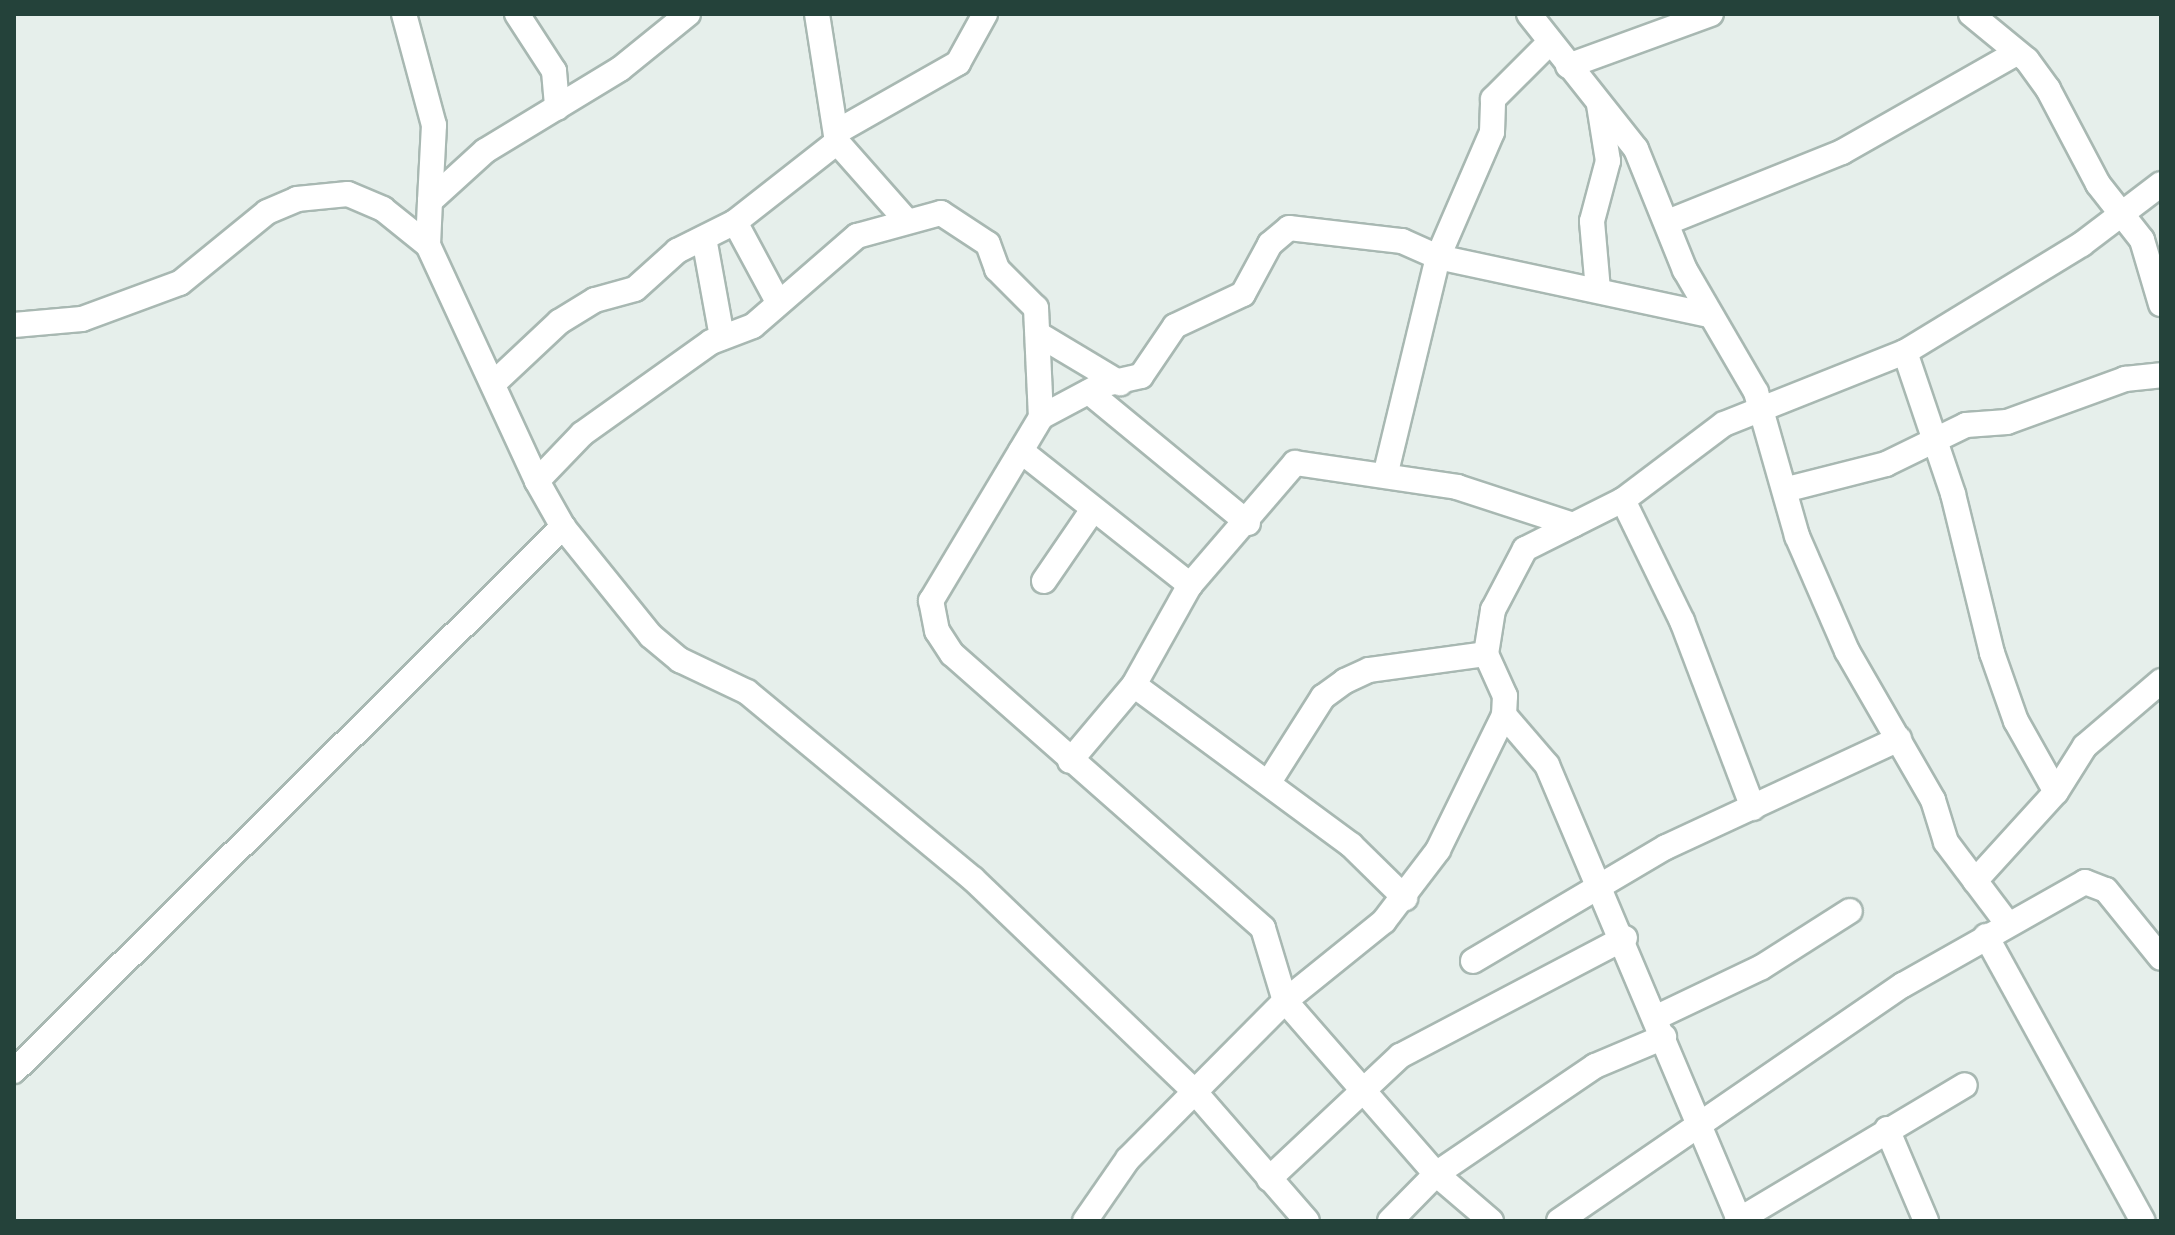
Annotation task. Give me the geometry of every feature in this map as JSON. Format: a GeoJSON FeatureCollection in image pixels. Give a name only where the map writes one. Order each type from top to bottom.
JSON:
{"type":"FeatureCollection","features":[{"type":"Feature","properties":{"kind":"street"},"geometry":{"type":"LineString","coordinates":[[404,14],[434,125],[428,245]]}},
{"type":"Feature","properties":{"kind":"street"},"geometry":{"type":"LineString","coordinates":[[517,14],[554,71],[557,108]]}},
{"type":"Feature","properties":{"kind":"street"},"geometry":{"type":"LineString","coordinates":[[430,201],[485,151],[557,108],[688,14]]}},
{"type":"Feature","properties":{"kind":"street"},"geometry":{"type":"LineString","coordinates":[[817,14],[838,136],[906,220]]}},
{"type":"Feature","properties":{"kind":"street"},"geometry":{"type":"LineString","coordinates":[[493,384],[559,322],[595,300],[635,289],[704,238],[735,222],[838,136],[958,63],[985,14]]}},
{"type":"Feature","properties":{"kind":"street"},"geometry":{"type":"LineString","coordinates":[[1529,14],[1629,140],[1709,315],[1756,392],[1757,410],[1788,489],[1797,536],[1847,651],[1899,739],[1946,842],[2007,923]]}},
{"type":"Feature","properties":{"kind":"street"},"geometry":{"type":"LineString","coordinates":[[1568,66],[1711,14]]}},
{"type":"Feature","properties":{"kind":"street"},"geometry":{"type":"LineString","coordinates":[[1971,14],[2013,55],[2027,60],[2098,184],[2124,211],[2142,240],[2161,304]]}},
{"type":"Feature","properties":{"kind":"street"},"geometry":{"type":"LineString","coordinates":[[1386,472],[1438,257],[1492,132],[1493,99],[1549,43]]}},
{"type":"Feature","properties":{"kind":"street"},"geometry":{"type":"LineString","coordinates":[[1668,222],[1700,214],[1842,152],[2013,55]]}},
{"type":"Feature","properties":{"kind":"street"},"geometry":{"type":"LineString","coordinates":[[1598,290],[1592,221],[1608,161],[1599,104]]}},
{"type":"Feature","properties":{"kind":"street"},"geometry":{"type":"LineString","coordinates":[[1608,161],[1629,140]]}},
{"type":"Feature","properties":{"kind":"street"},"geometry":{"type":"LineString","coordinates":[[1085,1221],[1128,1159],[1285,1001],[1405,898],[1438,850],[1504,715],[1505,696],[1486,654],[1493,610],[1525,549],[1623,500],[1724,424],[1905,352],[2161,184]]}},
{"type":"Feature","properties":{"kind":"street"},"geometry":{"type":"LineString","coordinates":[[14,325],[82,319],[180,283],[267,212],[297,199],[348,194],[383,209],[428,245],[537,481],[563,527],[651,636],[680,660],[747,692],[828,755],[973,879],[1194,1091],[1307,1221]]}},
{"type":"Feature","properties":{"kind":"street"},"geometry":{"type":"LineString","coordinates":[[537,481],[582,434],[722,337],[747,331],[870,228],[941,213],[988,244],[997,269],[1036,308],[1041,417]]}},
{"type":"Feature","properties":{"kind":"street"},"geometry":{"type":"LineString","coordinates":[[1680,257],[1700,214]]}},
{"type":"Feature","properties":{"kind":"street"},"geometry":{"type":"LineString","coordinates":[[735,222],[778,302]]}},
{"type":"Feature","properties":{"kind":"street"},"geometry":{"type":"LineString","coordinates":[[1491,1221],[1436,1174],[1285,1001],[1263,928],[952,654],[937,631],[931,601],[1041,417],[1089,392],[1141,376],[1175,326],[1243,294],[1270,244],[1289,228],[1402,241],[1438,257],[1709,315]]}},
{"type":"Feature","properties":{"kind":"street"},"geometry":{"type":"LineString","coordinates":[[704,238],[722,337]]}},
{"type":"Feature","properties":{"kind":"street"},"geometry":{"type":"LineString","coordinates":[[1038,334],[1120,383]]}},
{"type":"Feature","properties":{"kind":"street"},"geometry":{"type":"LineString","coordinates":[[1905,352],[1934,441],[1992,653],[2016,721],[2056,792]]}},
{"type":"Feature","properties":{"kind":"street"},"geometry":{"type":"LineString","coordinates":[[1788,489],[1886,464],[1966,425],[2007,422],[2125,379],[2161,375]]}},
{"type":"Feature","properties":{"kind":"street"},"geometry":{"type":"LineString","coordinates":[[1089,392],[1248,523]]}},
{"type":"Feature","properties":{"kind":"street"},"geometry":{"type":"LineString","coordinates":[[1021,451],[1092,511],[1190,585]]}},
{"type":"Feature","properties":{"kind":"street"},"geometry":{"type":"LineString","coordinates":[[1070,761],[1134,685],[1190,585],[1248,523],[1277,475],[1295,463],[1386,472],[1573,525]]}},
{"type":"Feature","properties":{"kind":"street"},"geometry":{"type":"LineString","coordinates":[[1623,500],[1682,621],[1753,808]]}},
{"type":"Feature","properties":{"kind":"street"},"geometry":{"type":"LineString","coordinates":[[1044,581],[1092,511]]}},
{"type":"Feature","properties":{"kind":"street"},"geometry":{"type":"LineString","coordinates":[[14,1071],[563,527]]}},
{"type":"Feature","properties":{"kind":"street"},"geometry":{"type":"LineString","coordinates":[[1269,782],[1323,697],[1345,681],[1369,670],[1486,654]]}},
{"type":"Feature","properties":{"kind":"street"},"geometry":{"type":"LineString","coordinates":[[1975,881],[2056,792],[2085,746],[2161,681]]}},
{"type":"Feature","properties":{"kind":"street"},"geometry":{"type":"LineString","coordinates":[[1134,685],[1351,845],[1405,898]]}},
{"type":"Feature","properties":{"kind":"street"},"geometry":{"type":"LineString","coordinates":[[1504,715],[1547,765],[1604,888],[1739,1221],[1887,1129],[1965,1085]]}},
{"type":"Feature","properties":{"kind":"street"},"geometry":{"type":"LineString","coordinates":[[1473,961],[1604,888],[1666,847],[1899,739]]}},
{"type":"Feature","properties":{"kind":"street"},"geometry":{"type":"LineString","coordinates":[[1559,1221],[1698,1122],[1986,936],[2085,882],[2098,883],[2161,958]]}},
{"type":"Feature","properties":{"kind":"street"},"geometry":{"type":"LineString","coordinates":[[1390,1221],[1436,1174],[1595,1066],[1850,911]]}},
{"type":"Feature","properties":{"kind":"street"},"geometry":{"type":"LineString","coordinates":[[1986,936],[2143,1221]]}},
{"type":"Feature","properties":{"kind":"street"},"geometry":{"type":"LineString","coordinates":[[1269,1179],[1362,1088],[1464,1019],[1625,938]]}},
{"type":"Feature","properties":{"kind":"street"},"geometry":{"type":"LineString","coordinates":[[1887,1129],[1926,1221]]}}]}
